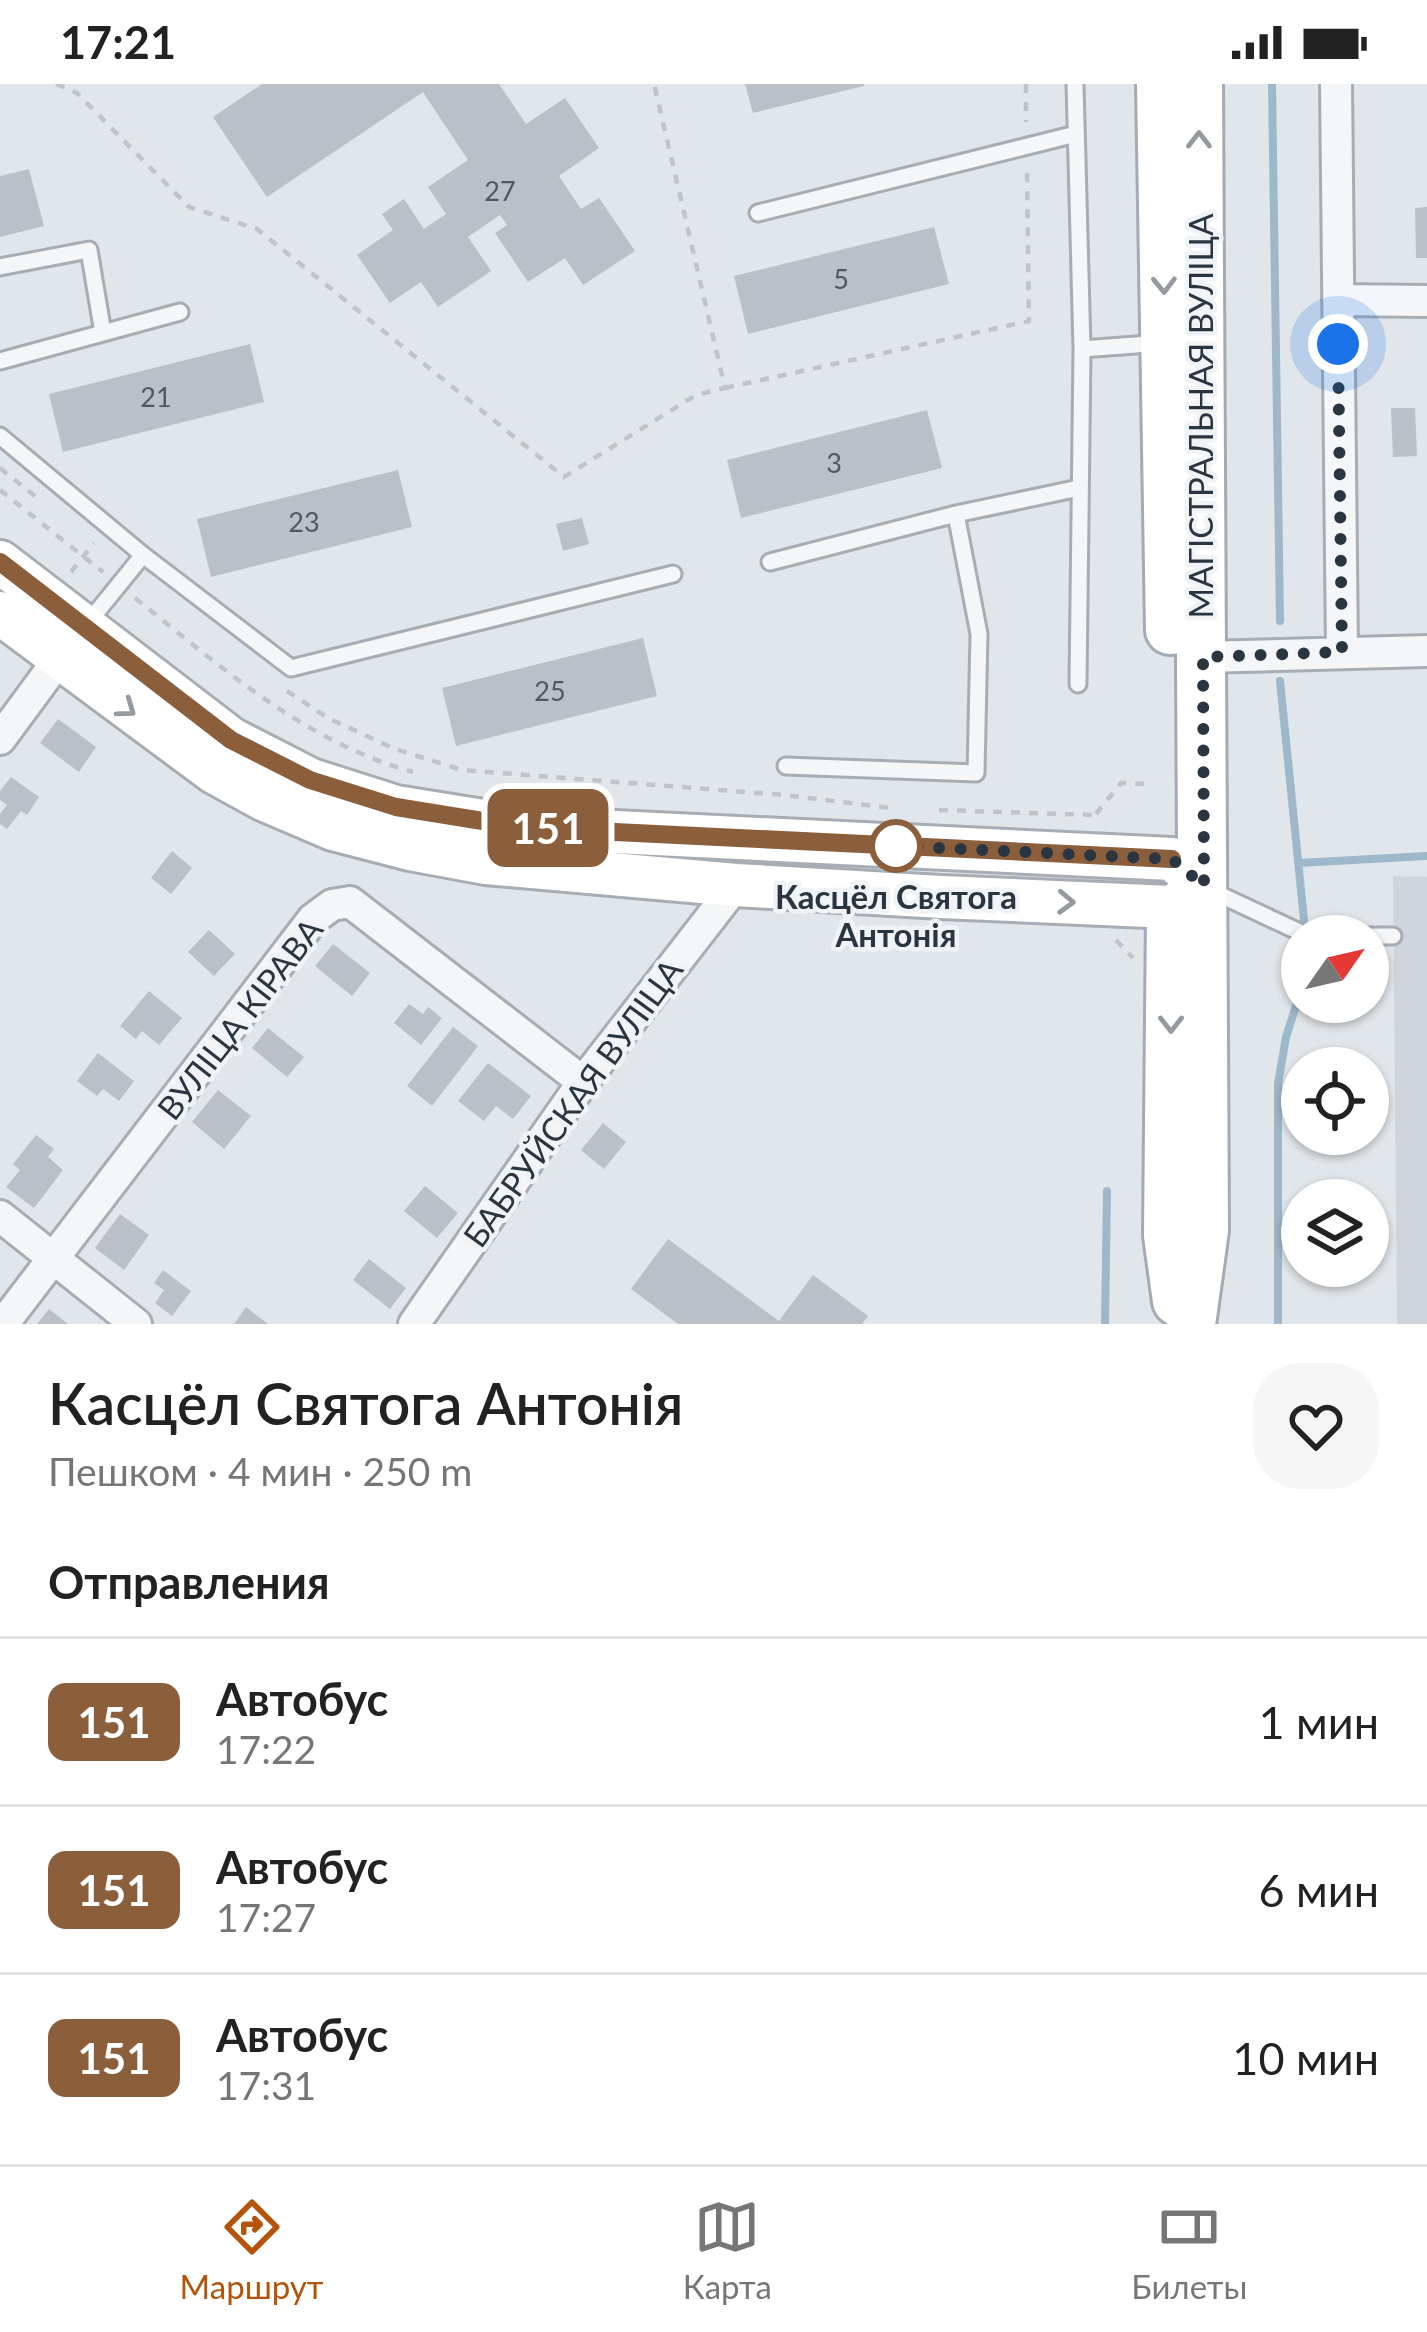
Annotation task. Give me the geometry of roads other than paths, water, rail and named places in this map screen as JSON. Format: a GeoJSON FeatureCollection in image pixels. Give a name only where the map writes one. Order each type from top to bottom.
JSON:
{"type":"FeatureCollection","features":[{"type":"Feature","properties":{"kind":"main road","name":"МАГІСТРАЛЬНАЯ ВУЛІЦА"},"geometry":{"type":"LineString","coordinates":[[1161,84],[1182,884],[1204,1230],[1191,1324]]}},
{"type":"Feature","properties":{"kind":"main road","name":"МАГІСТРАЛЬНАЯ ВУЛІЦА"},"geometry":{"type":"LineString","coordinates":[[1180,1324],[1168,1235],[1182,884],[1203,657],[1198,84]]}},
{"type":"Feature","properties":{"kind":"street"},"geometry":{"type":"LineString","coordinates":[[1336,84],[1342,652]]}},
{"type":"Feature","properties":{"kind":"street"},"geometry":{"type":"LineString","coordinates":[[1338,301],[1427,301]]}},
{"type":"Feature","properties":{"kind":"street"},"geometry":{"type":"LineString","coordinates":[[0,562],[71,644],[214,772],[333,829],[486,863],[736,885],[1182,884]]}},
{"type":"Feature","properties":{"kind":"street"},"geometry":{"type":"LineString","coordinates":[[0,613],[71,644],[231,740],[310,780],[396,807],[495,823],[1182,884]]}},
{"type":"Feature","properties":{"kind":"street"},"geometry":{"type":"LineString","coordinates":[[0,739],[71,644]]}},
{"type":"Feature","properties":{"kind":"street"},"geometry":{"type":"LineString","coordinates":[[1203,657],[1427,651]]}},
{"type":"Feature","properties":{"kind":"street","name":"БАБРУЙСКАЯ ВУЛІЦА"},"geometry":{"type":"LineString","coordinates":[[414,1324],[583,1082],[736,885]]}},
{"type":"Feature","properties":{"kind":"street","name":"ВУЛІЦА КІРАВА"},"geometry":{"type":"LineString","coordinates":[[3,1324],[313,919],[332,905],[350,902],[583,1082]]}},
{"type":"Feature","properties":{"kind":"street"},"geometry":{"type":"LineString","coordinates":[[0,1216],[136,1324]]}},
{"type":"Feature","properties":{"kind":"lane"},"geometry":{"type":"LineString","coordinates":[[1075,84],[1082,349],[1078,684]]}},
{"type":"Feature","properties":{"kind":"lane"},"geometry":{"type":"LineString","coordinates":[[758,213],[1076,134]]}},
{"type":"Feature","properties":{"kind":"lane"},"geometry":{"type":"LineString","coordinates":[[0,267],[88,250],[103,333]]}},
{"type":"Feature","properties":{"kind":"lane"},"geometry":{"type":"LineString","coordinates":[[0,361],[181,312]]}},
{"type":"Feature","properties":{"kind":"lane"},"geometry":{"type":"LineString","coordinates":[[1082,349],[1165,343]]}},
{"type":"Feature","properties":{"kind":"lane"},"geometry":{"type":"LineString","coordinates":[[0,436],[143,555],[291,668],[673,574]]}},
{"type":"Feature","properties":{"kind":"lane"},"geometry":{"type":"LineString","coordinates":[[770,562],[1078,488]]}},
{"type":"Feature","properties":{"kind":"lane"},"geometry":{"type":"LineString","coordinates":[[786,766],[976,773],[979,634],[956,514]]}},
{"type":"Feature","properties":{"kind":"lane"},"geometry":{"type":"LineString","coordinates":[[71,644],[143,555]]}},
{"type":"Feature","properties":{"kind":"lane"},"geometry":{"type":"LineString","coordinates":[[1182,884],[1281,925]]}},
{"type":"Feature","properties":{"kind":"waterway"},"geometry":{"type":"LineString","coordinates":[[1272,84],[1280,621]]}},
{"type":"Feature","properties":{"kind":"waterway"},"geometry":{"type":"LineString","coordinates":[[1280,681],[1303,915]]}},
{"type":"Feature","properties":{"kind":"waterway"},"geometry":{"type":"LineString","coordinates":[[1298,863],[1427,856]]}},
{"type":"Feature","properties":{"kind":"waterway"},"geometry":{"type":"LineString","coordinates":[[1278,1324],[1278,1084],[1290,1023]]}},
{"type":"Feature","properties":{"kind":"waterway"},"geometry":{"type":"LineString","coordinates":[[1105,1324],[1107,1191]]}},
{"type":"Feature","properties":{"kind":"place","name":"Касцёл Святога Антонія"},"geometry":{"type":"Point","coordinates":[896,846]}}]}
